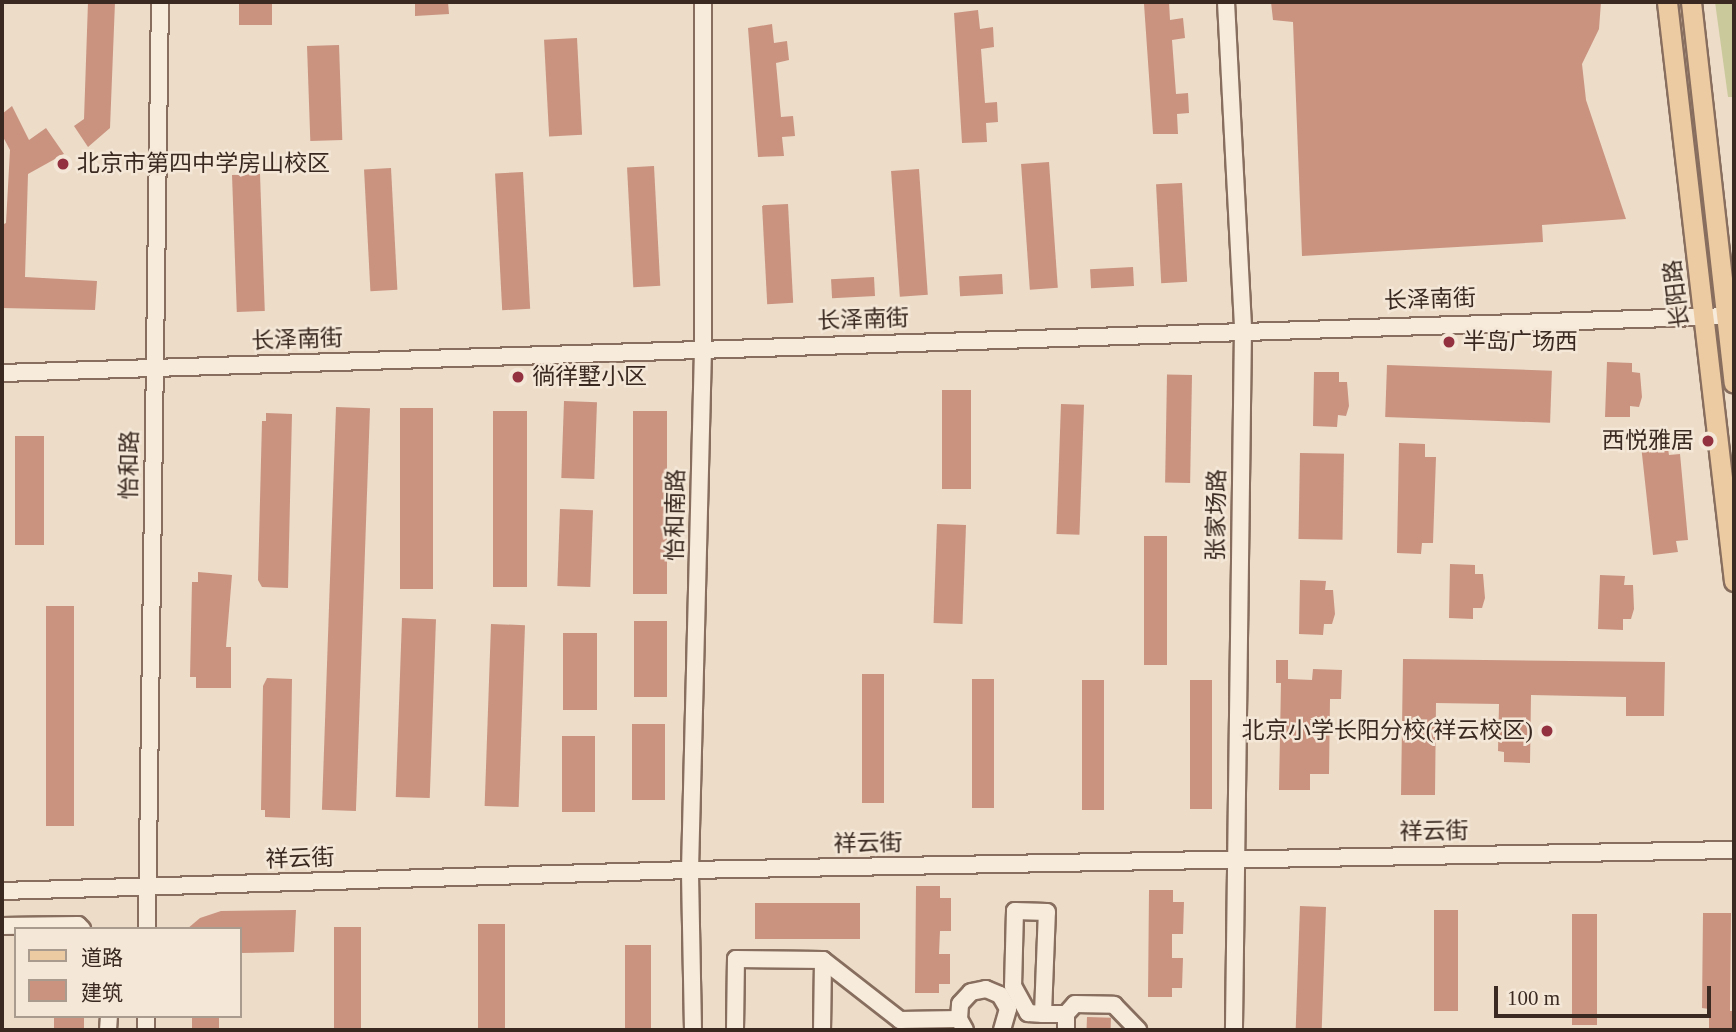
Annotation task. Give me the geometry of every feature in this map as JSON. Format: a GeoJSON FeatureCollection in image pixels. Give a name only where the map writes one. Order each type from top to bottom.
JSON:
{"type":"FeatureCollection","features":[{"type":"Feature","properties":{"kind":"main road","name":"长阳路"},"geometry":{"type":"LineString","coordinates":[[1667,2],[1734,581]]}},
{"type":"Feature","properties":{"kind":"main road","name":"长阳路"},"geometry":{"type":"LineString","coordinates":[[1691,2],[1734,383]]}},
{"type":"Feature","properties":{"kind":"street","name":"怡和路"},"geometry":{"type":"LineString","coordinates":[[147,927],[160,2]]}},
{"type":"Feature","properties":{"kind":"street","name":"怡和南路"},"geometry":{"type":"LineString","coordinates":[[693,1030],[690,870],[703,348],[703,2]]}},
{"type":"Feature","properties":{"kind":"street","name":"张家场路"},"geometry":{"type":"LineString","coordinates":[[1226,2],[1243,329],[1234,1030]]}},
{"type":"Feature","properties":{"kind":"street","name":"长泽南街"},"geometry":{"type":"LineString","coordinates":[[2,373],[1243,329],[1727,316]]}},
{"type":"Feature","properties":{"kind":"street","name":"祥云街"},"geometry":{"type":"LineString","coordinates":[[2,891],[690,870],[1734,850]]}},
{"type":"Feature","properties":{"kind":"street"},"geometry":{"type":"LineString","coordinates":[[1002,1030],[1015,1005],[1015,911],[1047,912],[1044,1014]]}},
{"type":"Feature","properties":{"kind":"street"},"geometry":{"type":"LineString","coordinates":[[2,926],[80,927]]}},
{"type":"Feature","properties":{"kind":"street"},"geometry":{"type":"LineString","coordinates":[[735,1030],[736,959],[822,960],[900,1025],[962,1025],[960,1004],[978,989],[1000,995],[1028,1013],[1044,1014],[1066,1022],[1075,1004],[1114,1005],[1138,1030]]}},
{"type":"Feature","properties":{"kind":"street"},"geometry":{"type":"LineString","coordinates":[[822,960],[822,1030]]}},
{"type":"Feature","properties":{"kind":"green space"},"geometry":{"type":"Polygon","coordinates":[[[1715,2],[1734,2],[1734,97],[1728,97],[1715,2]]]}},
{"type":"Feature","properties":{"kind":"building"},"geometry":{"type":"Polygon","coordinates":[[[88,2],[115,2],[110,128],[88,147],[74,126],[84,119],[88,2]]]}},
{"type":"Feature","properties":{"kind":"building"},"geometry":{"type":"Polygon","coordinates":[[[239,2],[272,2],[272,25],[239,25],[239,2]]]}},
{"type":"Feature","properties":{"kind":"building"},"geometry":{"type":"Polygon","coordinates":[[[415,2],[448,2],[449,14],[415,16],[415,2]]]}},
{"type":"Feature","properties":{"kind":"building"},"geometry":{"type":"Polygon","coordinates":[[[1169,2],[1170,20],[1183,18],[1185,38],[1172,40],[1176,94],[1188,93],[1189,113],[1177,114],[1178,134],[1153,134],[1144,4],[1169,2]]]}},
{"type":"Feature","properties":{"kind":"building"},"geometry":{"type":"Polygon","coordinates":[[[1271,2],[1601,2],[1599,29],[1582,64],[1586,100],[1626,219],[1542,225],[1543,242],[1302,256],[1293,22],[1273,20],[1271,2]]]}},
{"type":"Feature","properties":{"kind":"building"},"geometry":{"type":"Polygon","coordinates":[[[978,10],[980,29],[993,27],[994,47],[981,49],[985,103],[997,102],[998,122],[986,123],[987,142],[962,143],[954,13],[978,10]]]}},
{"type":"Feature","properties":{"kind":"building"},"geometry":{"type":"Polygon","coordinates":[[[772,24],[774,43],[787,41],[789,60],[776,63],[781,117],[793,116],[795,136],[782,137],[784,156],[758,157],[748,28],[772,24]]]}},
{"type":"Feature","properties":{"kind":"building"},"geometry":{"type":"Polygon","coordinates":[[[577,38],[582,135],[549,137],[544,40],[577,38]]]}},
{"type":"Feature","properties":{"kind":"building"},"geometry":{"type":"Polygon","coordinates":[[[339,45],[342,140],[310,141],[307,46],[339,45]]]}},
{"type":"Feature","properties":{"kind":"building"},"geometry":{"type":"Polygon","coordinates":[[[12,106],[29,140],[46,128],[64,154],[28,174],[25,277],[97,281],[95,310],[2,308],[2,225],[6,223],[10,150],[2,135],[2,114],[12,106]]]}},
{"type":"Feature","properties":{"kind":"building"},"geometry":{"type":"Polygon","coordinates":[[[1049,162],[1058,288],[1030,290],[1021,164],[1049,162]]]}},
{"type":"Feature","properties":{"kind":"building"},"geometry":{"type":"Polygon","coordinates":[[[654,166],[660,286],[633,287],[627,167],[654,166]]]}},
{"type":"Feature","properties":{"kind":"building"},"geometry":{"type":"Polygon","coordinates":[[[391,168],[397,290],[370,291],[364,169],[391,168]]]}},
{"type":"Feature","properties":{"kind":"building"},"geometry":{"type":"Polygon","coordinates":[[[919,169],[928,295],[900,297],[891,171],[919,169]]]}},
{"type":"Feature","properties":{"kind":"building"},"geometry":{"type":"Polygon","coordinates":[[[523,172],[530,309],[502,310],[495,173],[523,172]]]}},
{"type":"Feature","properties":{"kind":"building"},"geometry":{"type":"Polygon","coordinates":[[[260,174],[265,311],[237,312],[232,175],[260,174]]]}},
{"type":"Feature","properties":{"kind":"building"},"geometry":{"type":"Polygon","coordinates":[[[1182,183],[1187,282],[1161,283],[1156,184],[1182,183]]]}},
{"type":"Feature","properties":{"kind":"building"},"geometry":{"type":"Polygon","coordinates":[[[788,204],[793,303],[767,304],[762,205],[788,204]]]}},
{"type":"Feature","properties":{"kind":"building"},"geometry":{"type":"Polygon","coordinates":[[[1133,267],[1134,286],[1091,288],[1090,269],[1133,267]]]}},
{"type":"Feature","properties":{"kind":"building"},"geometry":{"type":"Polygon","coordinates":[[[1002,274],[1003,294],[960,296],[959,276],[1002,274]]]}},
{"type":"Feature","properties":{"kind":"building"},"geometry":{"type":"Polygon","coordinates":[[[874,277],[875,296],[832,298],[831,279],[874,277]]]}},
{"type":"Feature","properties":{"kind":"building"},"geometry":{"type":"Polygon","coordinates":[[[1607,362],[1632,363],[1632,372],[1640,373],[1642,397],[1639,407],[1630,406],[1630,417],[1605,417],[1607,362]]]}},
{"type":"Feature","properties":{"kind":"building"},"geometry":{"type":"Polygon","coordinates":[[[1387,365],[1552,371],[1550,423],[1385,417],[1387,365]]]}},
{"type":"Feature","properties":{"kind":"building"},"geometry":{"type":"Polygon","coordinates":[[[1314,372],[1339,372],[1339,382],[1347,382],[1349,406],[1346,416],[1338,415],[1337,427],[1313,426],[1314,372]]]}},
{"type":"Feature","properties":{"kind":"building"},"geometry":{"type":"Polygon","coordinates":[[[1167,375],[1192,375],[1190,483],[1165,483],[1167,375]]]}},
{"type":"Feature","properties":{"kind":"building"},"geometry":{"type":"Polygon","coordinates":[[[942,390],[971,390],[971,489],[942,489],[942,390]]]}},
{"type":"Feature","properties":{"kind":"building"},"geometry":{"type":"Polygon","coordinates":[[[564,401],[597,402],[594,479],[561,478],[564,401]]]}},
{"type":"Feature","properties":{"kind":"building"},"geometry":{"type":"Polygon","coordinates":[[[1061,404],[1084,405],[1079,535],[1056,534],[1061,404]]]}},
{"type":"Feature","properties":{"kind":"building"},"geometry":{"type":"Polygon","coordinates":[[[336,407],[370,408],[356,811],[322,810],[336,407]]]}},
{"type":"Feature","properties":{"kind":"building"},"geometry":{"type":"Polygon","coordinates":[[[400,408],[433,408],[433,589],[400,589],[400,408]]]}},
{"type":"Feature","properties":{"kind":"building"},"geometry":{"type":"Polygon","coordinates":[[[493,411],[527,411],[527,587],[493,587],[493,411]]]}},
{"type":"Feature","properties":{"kind":"building"},"geometry":{"type":"Polygon","coordinates":[[[633,411],[667,411],[667,594],[633,594],[633,411]]]}},
{"type":"Feature","properties":{"kind":"building"},"geometry":{"type":"Polygon","coordinates":[[[266,413],[292,414],[288,588],[262,587],[258,580],[262,421],[266,421],[266,413]]]}},
{"type":"Feature","properties":{"kind":"building"},"geometry":{"type":"Polygon","coordinates":[[[15,436],[44,436],[44,545],[15,545],[15,436]]]}},
{"type":"Feature","properties":{"kind":"building"},"geometry":{"type":"Polygon","coordinates":[[[1667,442],[1669,455],[1680,454],[1688,540],[1676,541],[1678,552],[1653,555],[1641,445],[1667,442]]]}},
{"type":"Feature","properties":{"kind":"building"},"geometry":{"type":"Polygon","coordinates":[[[1399,443],[1425,444],[1425,457],[1436,457],[1433,543],[1422,543],[1421,554],[1397,553],[1399,443]]]}},
{"type":"Feature","properties":{"kind":"building"},"geometry":{"type":"Polygon","coordinates":[[[1300,453],[1344,454],[1342,540],[1298,539],[1300,453]]]}},
{"type":"Feature","properties":{"kind":"building"},"geometry":{"type":"Polygon","coordinates":[[[560,509],[593,510],[590,587],[557,586],[560,509]]]}},
{"type":"Feature","properties":{"kind":"building"},"geometry":{"type":"Polygon","coordinates":[[[937,524],[966,525],[963,624],[934,623],[937,524]]]}},
{"type":"Feature","properties":{"kind":"building"},"geometry":{"type":"Polygon","coordinates":[[[1144,536],[1167,536],[1167,665],[1144,665],[1144,536]]]}},
{"type":"Feature","properties":{"kind":"building"},"geometry":{"type":"Polygon","coordinates":[[[1450,564],[1475,565],[1475,574],[1483,574],[1485,598],[1482,608],[1473,608],[1473,619],[1449,618],[1450,564]]]}},
{"type":"Feature","properties":{"kind":"building"},"geometry":{"type":"Polygon","coordinates":[[[198,572],[232,575],[226,647],[231,647],[231,688],[196,688],[196,677],[190,677],[192,582],[198,582],[198,572]]]}},
{"type":"Feature","properties":{"kind":"building"},"geometry":{"type":"Polygon","coordinates":[[[1600,575],[1625,576],[1624,585],[1633,585],[1634,609],[1631,619],[1623,619],[1623,630],[1598,629],[1600,575]]]}},
{"type":"Feature","properties":{"kind":"building"},"geometry":{"type":"Polygon","coordinates":[[[1300,580],[1326,581],[1325,590],[1333,590],[1335,614],[1332,624],[1324,624],[1323,635],[1299,634],[1300,580]]]}},
{"type":"Feature","properties":{"kind":"building"},"geometry":{"type":"Polygon","coordinates":[[[46,606],[74,606],[74,826],[46,826],[46,606]]]}},
{"type":"Feature","properties":{"kind":"building"},"geometry":{"type":"Polygon","coordinates":[[[402,618],[436,619],[430,798],[396,797],[402,618]]]}},
{"type":"Feature","properties":{"kind":"building"},"geometry":{"type":"Polygon","coordinates":[[[634,621],[667,621],[667,697],[634,697],[634,621]]]}},
{"type":"Feature","properties":{"kind":"building"},"geometry":{"type":"Polygon","coordinates":[[[491,624],[525,625],[519,807],[485,806],[491,624]]]}},
{"type":"Feature","properties":{"kind":"building"},"geometry":{"type":"Polygon","coordinates":[[[563,633],[597,633],[597,710],[563,710],[563,633]]]}},
{"type":"Feature","properties":{"kind":"building"},"geometry":{"type":"Polygon","coordinates":[[[1403,659],[1665,662],[1664,716],[1626,716],[1626,697],[1531,695],[1530,763],[1504,762],[1504,752],[1498,751],[1499,704],[1436,703],[1435,795],[1401,795],[1403,659]]]}},
{"type":"Feature","properties":{"kind":"building"},"geometry":{"type":"Polygon","coordinates":[[[1276,660],[1288,660],[1288,679],[1312,680],[1313,669],[1342,670],[1341,699],[1330,699],[1329,774],[1310,774],[1310,790],[1279,790],[1281,683],[1276,683],[1276,660]]]}},
{"type":"Feature","properties":{"kind":"building"},"geometry":{"type":"Polygon","coordinates":[[[862,674],[884,674],[884,803],[862,803],[862,674]]]}},
{"type":"Feature","properties":{"kind":"building"},"geometry":{"type":"Polygon","coordinates":[[[267,678],[292,679],[290,818],[265,817],[265,810],[261,810],[263,686],[267,678]]]}},
{"type":"Feature","properties":{"kind":"building"},"geometry":{"type":"Polygon","coordinates":[[[972,679],[994,679],[994,808],[972,808],[972,679]]]}},
{"type":"Feature","properties":{"kind":"building"},"geometry":{"type":"Polygon","coordinates":[[[1082,680],[1104,680],[1104,810],[1082,810],[1082,680]]]}},
{"type":"Feature","properties":{"kind":"building"},"geometry":{"type":"Polygon","coordinates":[[[1190,680],[1212,680],[1212,809],[1190,809],[1190,680]]]}},
{"type":"Feature","properties":{"kind":"building"},"geometry":{"type":"Polygon","coordinates":[[[632,724],[665,724],[665,800],[632,800],[632,724]]]}},
{"type":"Feature","properties":{"kind":"building"},"geometry":{"type":"Polygon","coordinates":[[[562,736],[595,736],[595,812],[562,812],[562,736]]]}},
{"type":"Feature","properties":{"kind":"building"},"geometry":{"type":"Polygon","coordinates":[[[916,886],[940,886],[940,898],[951,898],[951,931],[940,931],[939,954],[950,954],[950,984],[939,984],[939,993],[915,993],[916,886]]]}},
{"type":"Feature","properties":{"kind":"building"},"geometry":{"type":"Polygon","coordinates":[[[1149,890],[1173,890],[1173,902],[1184,902],[1183,934],[1172,934],[1172,958],[1183,958],[1182,988],[1172,988],[1172,997],[1148,997],[1149,890]]]}},
{"type":"Feature","properties":{"kind":"building"},"geometry":{"type":"Polygon","coordinates":[[[755,903],[860,903],[860,939],[755,939],[755,903]]]}},
{"type":"Feature","properties":{"kind":"building"},"geometry":{"type":"Polygon","coordinates":[[[1300,906],[1326,907],[1322,1030],[1296,1030],[1300,906]]]}},
{"type":"Feature","properties":{"kind":"building"},"geometry":{"type":"Polygon","coordinates":[[[296,910],[294,952],[242,953],[242,927],[189,927],[200,918],[221,911],[296,910]]]}},
{"type":"Feature","properties":{"kind":"building"},"geometry":{"type":"Polygon","coordinates":[[[1434,910],[1458,910],[1458,1011],[1434,1011],[1434,910]]]}},
{"type":"Feature","properties":{"kind":"building"},"geometry":{"type":"Polygon","coordinates":[[[1703,913],[1731,913],[1730,1011],[1734,1011],[1734,1030],[1709,1030],[1709,1009],[1702,1008],[1703,913]]]}},
{"type":"Feature","properties":{"kind":"building"},"geometry":{"type":"Polygon","coordinates":[[[1572,914],[1597,914],[1597,1025],[1572,1025],[1572,914]]]}},
{"type":"Feature","properties":{"kind":"building"},"geometry":{"type":"Polygon","coordinates":[[[478,924],[505,924],[505,1030],[478,1030],[478,924]]]}},
{"type":"Feature","properties":{"kind":"building"},"geometry":{"type":"Polygon","coordinates":[[[334,927],[361,927],[361,1030],[334,1030],[334,927]]]}},
{"type":"Feature","properties":{"kind":"building"},"geometry":{"type":"Polygon","coordinates":[[[625,945],[651,945],[651,1030],[625,1030],[625,945]]]}},
{"type":"Feature","properties":{"kind":"building"},"geometry":{"type":"Polygon","coordinates":[[[1087,1017],[1111,1018],[1111,1030],[1087,1030],[1087,1017]]]}},
{"type":"Feature","properties":{"kind":"building"},"geometry":{"type":"Polygon","coordinates":[[[54,1018],[84,1018],[84,1030],[54,1030],[54,1018]]]}},
{"type":"Feature","properties":{"kind":"building"},"geometry":{"type":"Polygon","coordinates":[[[192,1018],[219,1018],[219,1030],[192,1030],[192,1018]]]}},
{"type":"Feature","properties":{"kind":"place","name":"北京市第四中学房山校区"},"geometry":{"type":"Point","coordinates":[63,164]}},
{"type":"Feature","properties":{"kind":"place","name":"半岛广场西"},"geometry":{"type":"Point","coordinates":[1449,342]}},
{"type":"Feature","properties":{"kind":"place","name":"徜徉墅小区"},"geometry":{"type":"Point","coordinates":[518,377]}},
{"type":"Feature","properties":{"kind":"place","name":"西悦雅居"},"geometry":{"type":"Point","coordinates":[1708,441]}},
{"type":"Feature","properties":{"kind":"place","name":"北京小学长阳分校(祥云校区)"},"geometry":{"type":"Point","coordinates":[1547,731]}}]}
